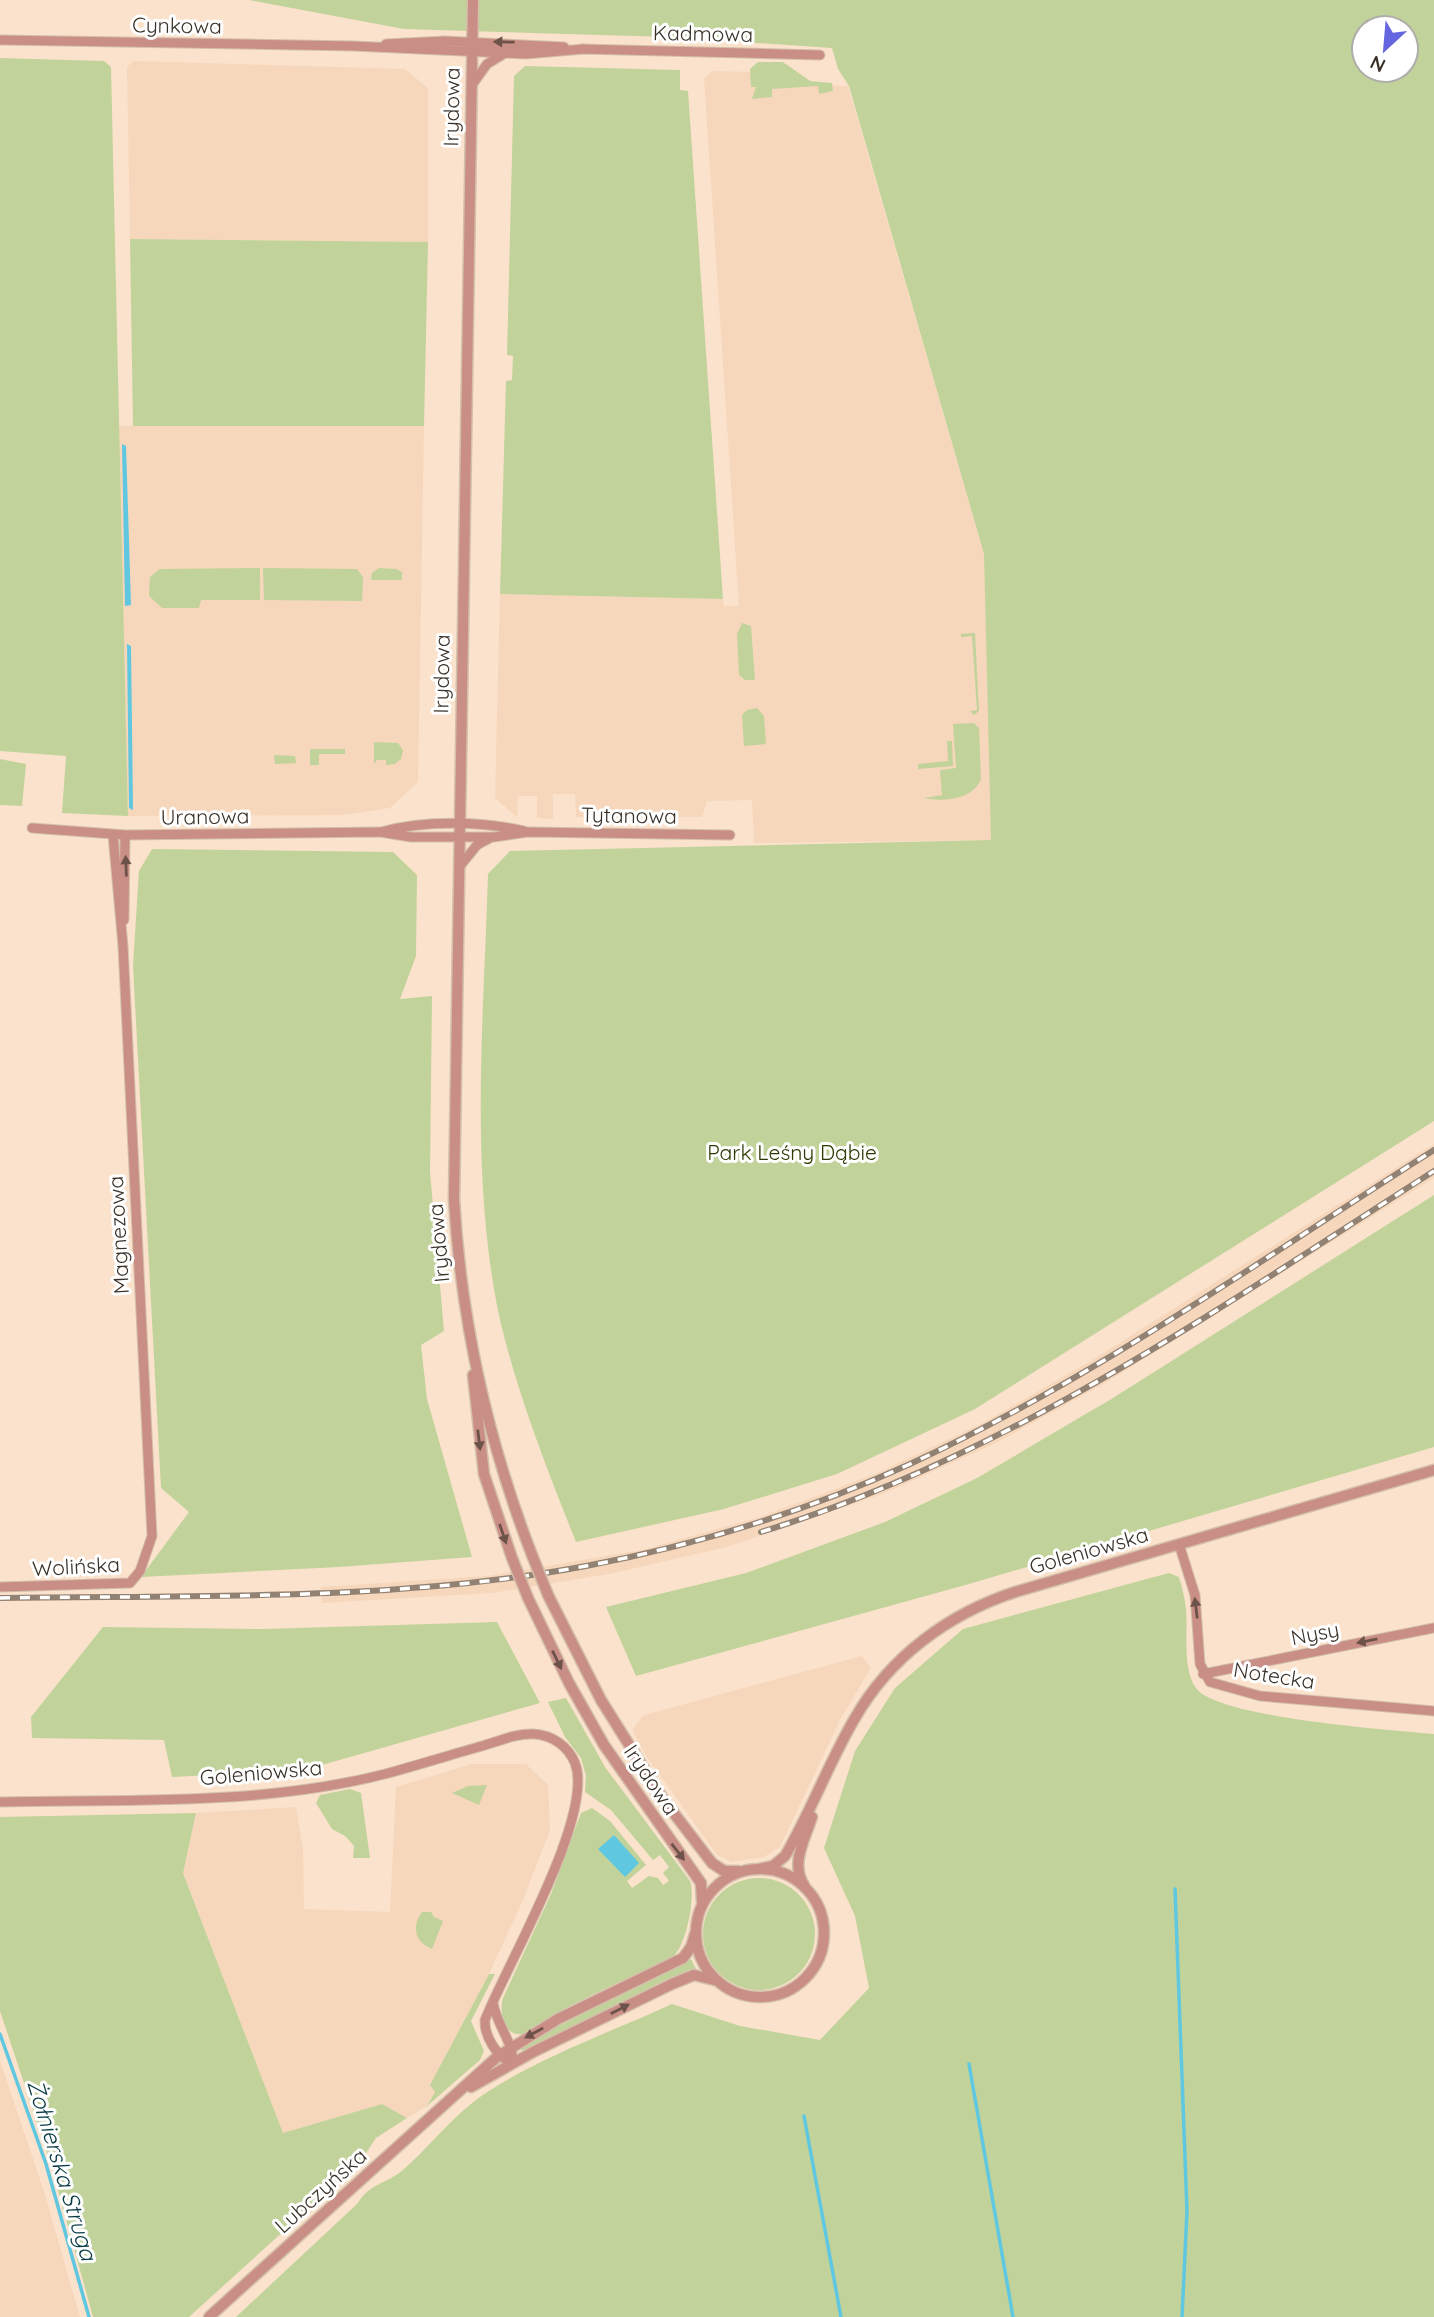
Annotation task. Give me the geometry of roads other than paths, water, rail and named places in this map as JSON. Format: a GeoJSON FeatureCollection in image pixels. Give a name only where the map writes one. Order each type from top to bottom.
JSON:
{"type":"FeatureCollection","features":[{"type":"Feature","properties":{"kind":"street","name":"Irydowa"},"geometry":{"type":"LineString","coordinates":[[473,0],[457,871],[454,1199],[484,1474],[528,1598],[569,1683],[604,1745],[701,1883],[703,1898],[699,1912]]}},
{"type":"Feature","properties":{"kind":"street","name":"Cynkowa"},"geometry":{"type":"LineString","coordinates":[[0,40],[472,47]]}},
{"type":"Feature","properties":{"kind":"street","name":"Kadmowa"},"geometry":{"type":"LineString","coordinates":[[472,47],[526,43],[584,49],[820,55]]}},
{"type":"Feature","properties":{"kind":"street","name":"Kadmowa"},"geometry":{"type":"LineString","coordinates":[[472,47],[509,54],[584,49]]}},
{"type":"Feature","properties":{"kind":"street","name":"Kadmowa"},"geometry":{"type":"LineString","coordinates":[[472,85],[487,64],[509,54]]}},
{"type":"Feature","properties":{"kind":"street","name":"Tytanowa"},"geometry":{"type":"LineString","coordinates":[[458,831],[501,826],[527,832]]}},
{"type":"Feature","properties":{"kind":"street","name":"Uranowa"},"geometry":{"type":"LineString","coordinates":[[32,828],[113,835],[380,832],[396,828],[458,831]]}},
{"type":"Feature","properties":{"kind":"street","name":"Tytanowa"},"geometry":{"type":"LineString","coordinates":[[458,831],[495,837]]}},
{"type":"Feature","properties":{"kind":"street","name":"Tytanowa"},"geometry":{"type":"LineString","coordinates":[[457,871],[477,845],[495,837],[527,832],[730,835]]}},
{"type":"Feature","properties":{"kind":"street","name":"Magnezowa"},"geometry":{"type":"LineString","coordinates":[[113,835],[123,946],[152,1523]]}},
{"type":"Feature","properties":{"kind":"street","name":"Magnezowa"},"geometry":{"type":"LineString","coordinates":[[123,946],[125,835]]}},
{"type":"Feature","properties":{"kind":"street","name":"Irydowa"},"geometry":{"type":"LineString","coordinates":[[472,1348],[500,1462],[531,1555],[601,1700],[663,1799],[712,1863],[724,1871],[744,1871]]}},
{"type":"Feature","properties":{"kind":"street","name":"Goleniowska"},"geometry":{"type":"LineString","coordinates":[[759,1869],[774,1866],[785,1856],[854,1719],[874,1690],[912,1649],[939,1629],[997,1598],[1434,1470]]}},
{"type":"Feature","properties":{"kind":"street","name":"Wolińska"},"geometry":{"type":"LineString","coordinates":[[0,1587],[130,1583],[145,1556],[152,1523]]}},
{"type":"Feature","properties":{"kind":"street","name":"Notecka"},"geometry":{"type":"LineString","coordinates":[[1179,1545],[1195,1595],[1203,1674],[1210,1682],[1260,1696],[1434,1711]]}},
{"type":"Feature","properties":{"kind":"street","name":"Nysy"},"geometry":{"type":"LineString","coordinates":[[1203,1674],[1434,1628]]}},
{"type":"Feature","properties":{"kind":"street","name":"Goleniowska"},"geometry":{"type":"LineString","coordinates":[[0,1802],[235,1797],[308,1790],[389,1773],[519,1735],[540,1735],[562,1745],[574,1761],[578,1783],[569,1824],[545,1891],[494,2003]]}},
{"type":"Feature","properties":{"kind":"street","name":"Goleniowska"},"geometry":{"type":"LineString","coordinates":[[805,1887],[799,1876],[798,1862],[827,1775]]}},
{"type":"Feature","properties":{"kind":"street"},"geometry":{"type":"LineString","coordinates":[[759,1869],[782,1873],[805,1887],[820,1911],[824,1931],[820,1952],[811,1971],[788,1990],[764,1997],[739,1993],[721,1984],[701,1960],[696,1931],[699,1912],[717,1885],[744,1871],[759,1869]]}},
{"type":"Feature","properties":{"kind":"street","name":"Lubczyńska"},"geometry":{"type":"LineString","coordinates":[[209,2317],[499,2055],[558,2019],[674,1964],[688,1952],[696,1931]]}},
{"type":"Feature","properties":{"kind":"street","name":"Lubczyńska"},"geometry":{"type":"LineString","coordinates":[[459,2093],[512,2063],[684,1979],[702,1975],[721,1984]]}},
{"type":"Feature","properties":{"kind":"street"},"geometry":{"type":"LineString","coordinates":[[494,2003],[497,2022],[511,2047],[512,2063]]}},
{"type":"Feature","properties":{"kind":"street"},"geometry":{"type":"LineString","coordinates":[[494,2003],[485,2025],[499,2055],[512,2063]]}},
{"type":"Feature","properties":{"kind":"water"},"geometry":{"type":"Polygon","coordinates":[[[122,444],[126,446],[131,605],[125,606],[122,444]]]}},
{"type":"Feature","properties":{"kind":"water"},"geometry":{"type":"Polygon","coordinates":[[[127,644],[131,646],[133,810],[129,808],[127,644]]]}},
{"type":"Feature","properties":{"kind":"water"},"geometry":{"type":"Polygon","coordinates":[[[614,1835],[639,1863],[625,1877],[598,1849],[614,1835]]]}},
{"type":"Feature","properties":{"kind":"waterway"},"geometry":{"type":"LineString","coordinates":[[1175,1889],[1187,2211],[1182,2317]]}},
{"type":"Feature","properties":{"kind":"waterway","name":"Żołnierska Struga"},"geometry":{"type":"LineString","coordinates":[[0,2034],[46,2164],[89,2317]]}},
{"type":"Feature","properties":{"kind":"waterway"},"geometry":{"type":"LineString","coordinates":[[969,2064],[1013,2317]]}},
{"type":"Feature","properties":{"kind":"waterway"},"geometry":{"type":"LineString","coordinates":[[804,2116],[841,2317]]}},
{"type":"Feature","properties":{"kind":"railway"},"geometry":{"type":"LineString","coordinates":[[0,1598],[294,1594],[441,1586],[514,1578],[628,1558],[751,1525],[871,1481],[978,1431],[1112,1356],[1177,1316],[1434,1150]]}},
{"type":"Feature","properties":{"kind":"railway"},"geometry":{"type":"LineString","coordinates":[[761,1532],[852,1501],[940,1463],[1025,1421],[1191,1326],[1434,1171]]}},
{"type":"Feature","properties":{"kind":"park label","name":"Park Leśny Dąbie"},"geometry":{"type":"Point","coordinates":[792,1153]}}]}
